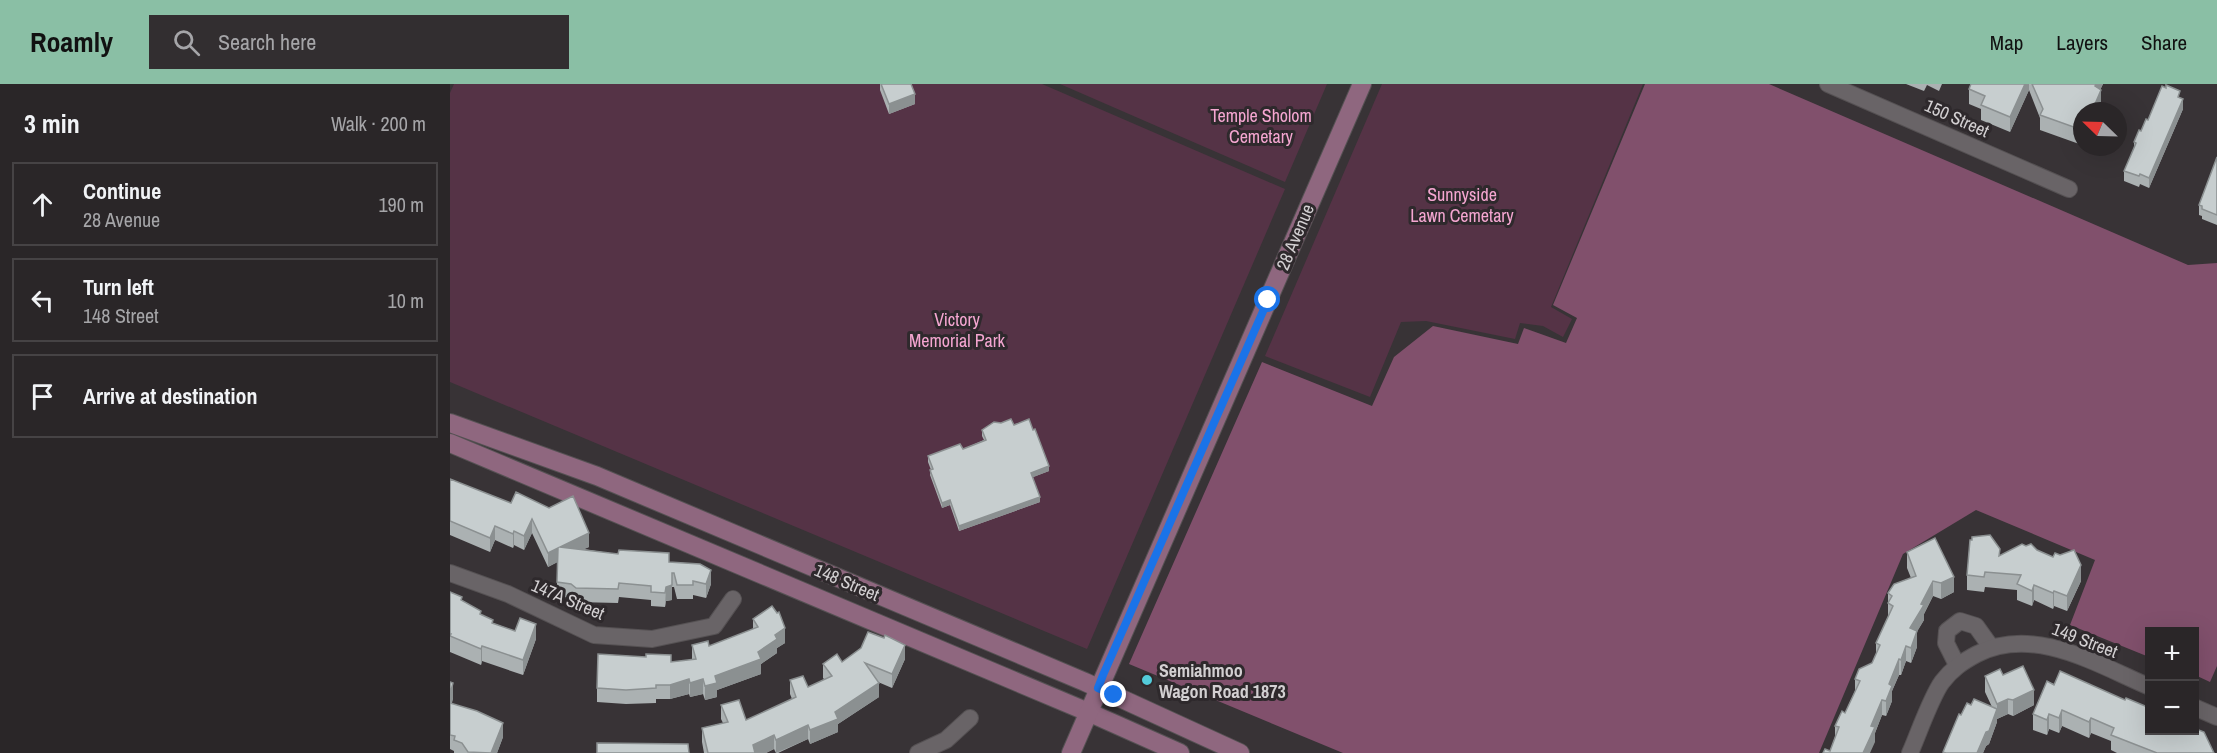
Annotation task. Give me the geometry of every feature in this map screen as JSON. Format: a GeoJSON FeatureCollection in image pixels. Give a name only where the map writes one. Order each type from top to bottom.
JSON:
{"type":"FeatureCollection","features":[{"type":"Feature","properties":{"kind":"main road","name":"28 Avenue"},"geometry":{"type":"LineString","coordinates":[[1071,753],[1362,84]]}},
{"type":"Feature","properties":{"kind":"main road","name":"148 Street"},"geometry":{"type":"LineString","coordinates":[[450,423],[597,476],[1098,688],[1240,753]]}},
{"type":"Feature","properties":{"kind":"main road","name":"148 Street"},"geometry":{"type":"LineString","coordinates":[[450,443],[1180,753]]}},
{"type":"Feature","properties":{"kind":"street","name":"150 Street"},"geometry":{"type":"LineString","coordinates":[[1828,84],[2069,189]]}},
{"type":"Feature","properties":{"kind":"street","name":"147A Street"},"geometry":{"type":"LineString","coordinates":[[450,573],[508,594],[594,635],[652,639],[714,626],[733,599]]}},
{"type":"Feature","properties":{"kind":"street"},"geometry":{"type":"LineString","coordinates":[[1910,753],[1940,684],[1957,665],[1991,647],[1976,626],[1960,621],[1947,631],[1946,643],[1957,665]]}},
{"type":"Feature","properties":{"kind":"street","name":"149 Street"},"geometry":{"type":"LineString","coordinates":[[1991,647],[2016,643],[2038,643],[2077,656],[2145,685]]}},
{"type":"Feature","properties":{"kind":"street"},"geometry":{"type":"LineString","coordinates":[[2199,709],[2217,717]]}},
{"type":"Feature","properties":{"kind":"street"},"geometry":{"type":"LineString","coordinates":[[918,753],[946,740],[970,718]]}},
{"type":"Feature","properties":{"kind":"green space","name":"Victory Memorial Park"},"geometry":{"type":"Polygon","coordinates":[[[454,84],[1042,84],[1285,189],[1087,649],[450,382],[450,93],[454,84]]]}},
{"type":"Feature","properties":{"kind":"green space","name":"Temple Sholom Cemetary"},"geometry":{"type":"Polygon","coordinates":[[[1060,84],[1327,84],[1285,182],[1060,84]]]}},
{"type":"Feature","properties":{"kind":"green space","name":"Sunnyside Lawn Cemetary"},"geometry":{"type":"Polygon","coordinates":[[[1382,84],[1643,84],[1551,307],[1572,319],[1563,337],[1543,326],[1520,323],[1515,339],[1426,321],[1401,322],[1370,397],[1265,356],[1382,84]]]}},
{"type":"Feature","properties":{"kind":"shaded area"},"geometry":{"type":"Polygon","coordinates":[[[1645,84],[1769,84],[2188,265],[2217,263],[2217,666],[2210,682],[2199,677],[2199,627],[2145,627],[2145,655],[2070,625],[2095,560],[1976,510],[1903,554],[1819,753],[1343,753],[1129,664],[1262,362],[1372,406],[1394,357],[1433,326],[1518,344],[1524,328],[1566,343],[1577,318],[1553,305],[1645,84]]]}},
{"type":"Feature","properties":{"kind":"building"},"geometry":{"type":"Polygon","coordinates":[[[881,84],[911,84],[915,94],[889,104],[881,84]]]}},
{"type":"Feature","properties":{"kind":"building"},"geometry":{"type":"Polygon","coordinates":[[[1971,84],[2025,84],[2010,117],[1981,105],[1985,96],[1969,89],[1971,84]]]}},
{"type":"Feature","properties":{"kind":"building"},"geometry":{"type":"Polygon","coordinates":[[[2032,84],[2096,84],[2095,86],[2101,90],[2096,102],[2073,102],[2073,127],[2040,115],[2043,109],[2032,84]]]}},
{"type":"Feature","properties":{"kind":"building"},"geometry":{"type":"Polygon","coordinates":[[[2166,85],[2180,91],[2178,97],[2183,99],[2149,178],[2124,171],[2139,130],[2141,131],[2146,119],[2148,120],[2162,86],[2166,88],[2166,85]]]}},
{"type":"Feature","properties":{"kind":"building"},"geometry":{"type":"Polygon","coordinates":[[[2217,157],[2217,215],[2202,209],[2199,205],[2217,157]]]}},
{"type":"Feature","properties":{"kind":"building"},"geometry":{"type":"Polygon","coordinates":[[[1011,419],[1014,425],[1029,419],[1049,466],[1031,473],[1040,497],[959,526],[950,500],[942,503],[930,470],[933,469],[928,456],[960,444],[963,449],[986,440],[982,430],[994,422],[1001,423],[1011,419]]]}},
{"type":"Feature","properties":{"kind":"building"},"geometry":{"type":"Polygon","coordinates":[[[450,479],[511,503],[516,492],[549,508],[573,496],[589,533],[560,547],[618,554],[619,550],[669,553],[669,562],[700,564],[711,570],[706,584],[693,581],[693,585],[677,585],[674,573],[672,573],[672,585],[666,587],[665,593],[651,592],[651,586],[619,583],[618,589],[576,588],[571,584],[557,582],[558,548],[548,553],[532,519],[524,536],[495,526],[490,538],[450,521],[450,479]]]}},
{"type":"Feature","properties":{"kind":"building"},"geometry":{"type":"Polygon","coordinates":[[[1990,535],[2000,549],[1999,556],[2022,544],[2026,546],[2031,544],[2037,550],[2053,557],[2055,553],[2060,555],[2074,550],[2081,565],[2067,596],[2034,585],[2032,591],[2017,584],[2021,575],[1985,572],[1984,577],[1967,575],[1970,540],[1972,537],[1990,535]]]}},
{"type":"Feature","properties":{"kind":"building"},"geometry":{"type":"Polygon","coordinates":[[[1935,538],[1954,577],[1941,583],[1933,581],[1921,604],[1924,605],[1910,628],[1917,631],[1911,648],[1906,646],[1901,660],[1899,659],[1889,684],[1892,686],[1886,701],[1882,700],[1871,726],[1875,727],[1863,753],[1823,753],[1825,749],[1830,751],[1839,727],[1835,726],[1842,711],[1845,713],[1860,681],[1855,679],[1859,669],[1872,663],[1880,645],[1876,643],[1893,606],[1888,603],[1892,596],[1888,593],[1894,584],[1916,576],[1907,552],[1935,538]]]}},
{"type":"Feature","properties":{"kind":"building"},"geometry":{"type":"Polygon","coordinates":[[[450,592],[462,597],[461,600],[481,611],[480,614],[493,620],[492,623],[515,631],[520,618],[536,624],[523,660],[482,646],[481,649],[450,636],[450,592]]]}},
{"type":"Feature","properties":{"kind":"building"},"geometry":{"type":"Polygon","coordinates":[[[772,606],[777,613],[779,612],[785,628],[775,635],[777,639],[758,652],[761,659],[715,676],[717,683],[705,686],[703,679],[690,683],[689,679],[670,685],[656,685],[656,688],[626,690],[597,688],[598,654],[646,657],[646,654],[671,655],[671,662],[696,659],[692,645],[708,641],[709,646],[758,627],[753,619],[772,606]]]}},
{"type":"Feature","properties":{"kind":"building"},"geometry":{"type":"Polygon","coordinates":[[[868,632],[884,638],[885,635],[905,645],[892,674],[865,663],[879,683],[835,712],[838,719],[810,730],[808,725],[776,740],[774,735],[753,745],[755,753],[708,753],[702,728],[728,722],[721,705],[739,700],[746,720],[796,697],[790,680],[803,676],[808,687],[832,676],[823,664],[837,654],[842,662],[861,648],[868,632]]]}},
{"type":"Feature","properties":{"kind":"building"},"geometry":{"type":"Polygon","coordinates":[[[2023,666],[2034,690],[2013,700],[2008,699],[1997,704],[1985,676],[2000,669],[2003,675],[2023,666]]]}},
{"type":"Feature","properties":{"kind":"building"},"geometry":{"type":"Polygon","coordinates":[[[2060,671],[2125,700],[2126,698],[2145,706],[2145,735],[2199,735],[2199,730],[2204,732],[2214,753],[2157,753],[2111,735],[2114,728],[2091,718],[2089,722],[2062,710],[2059,718],[2049,714],[2047,720],[2033,714],[2047,681],[2054,685],[2060,671]]]}},
{"type":"Feature","properties":{"kind":"building"},"geometry":{"type":"Polygon","coordinates":[[[1974,699],[1997,709],[1989,731],[1986,732],[1977,753],[1943,752],[1959,714],[1961,715],[1967,703],[1971,705],[1974,699]]]}},
{"type":"Feature","properties":{"kind":"building"},"geometry":{"type":"Polygon","coordinates":[[[450,703],[477,711],[503,723],[491,753],[468,752],[462,743],[454,740],[455,736],[450,735],[450,703]]]}},
{"type":"Feature","properties":{"kind":"building"},"geometry":{"type":"Polygon","coordinates":[[[597,743],[688,744],[689,753],[597,753],[597,743]]]}},
{"type":"Feature","properties":{"kind":"place","name":"Semiahmoo Wagon Road 1873"},"geometry":{"type":"Point","coordinates":[1147,680]}},
{"type":"Feature","properties":{"kind":"route"},"geometry":{"type":"LineString","coordinates":[[1114,695],[1098,688],[1103,675],[1268,300]]}}]}
